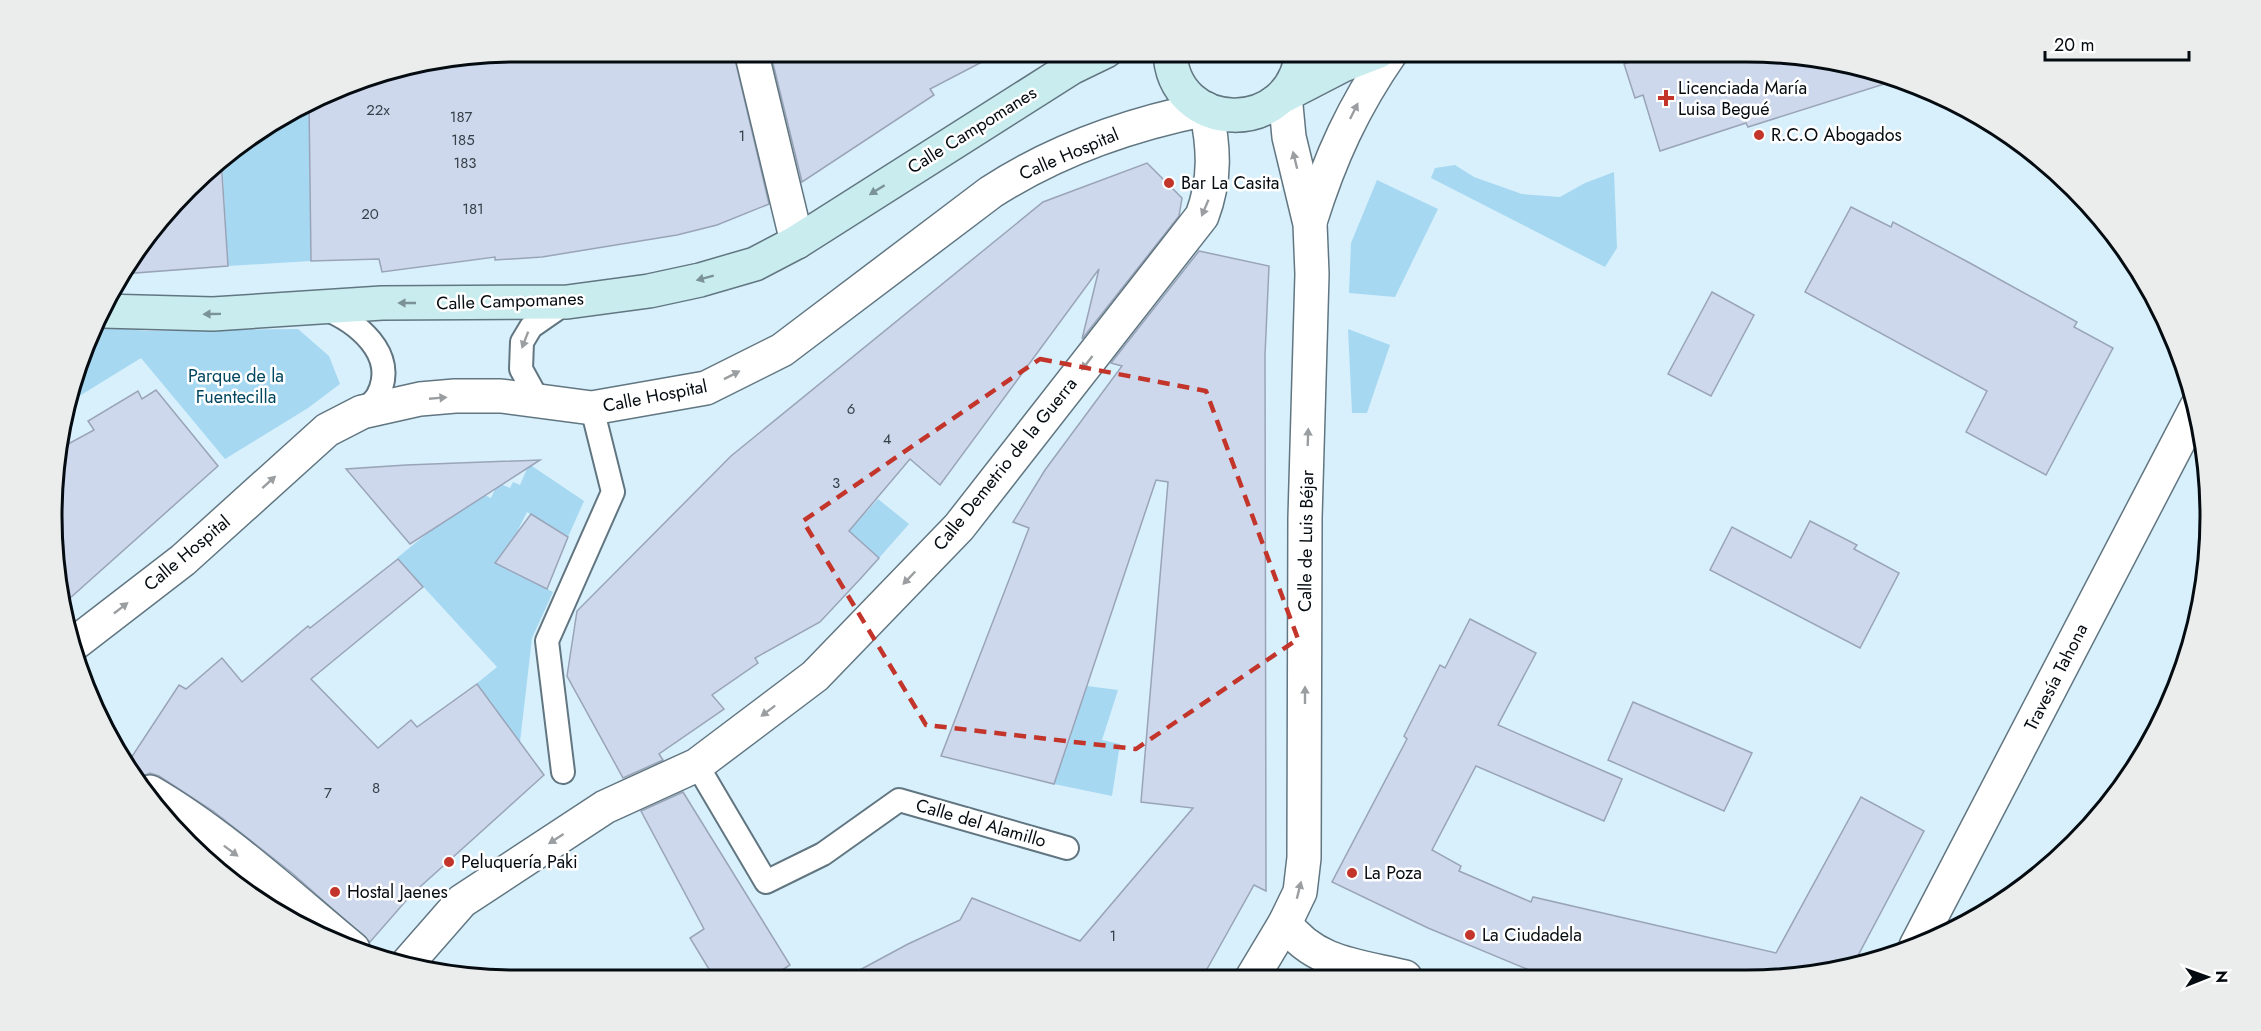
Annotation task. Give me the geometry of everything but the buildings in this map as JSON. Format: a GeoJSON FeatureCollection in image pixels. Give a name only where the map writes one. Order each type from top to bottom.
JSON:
{"type":"FeatureCollection","features":[{"type":"Feature","properties":{"kind":"main road","name":"Calle Campomanes"},"geometry":{"type":"LineString","coordinates":[[110,311],[213,314],[382,303],[567,302],[649,291],[700,280],[755,264],[797,242],[1083,62]]}},
{"type":"Feature","properties":{"kind":"main road"},"geometry":{"type":"LineString","coordinates":[[1172,62],[1178,82],[1195,102],[1206,109],[1224,115],[1242,116],[1265,110],[1284,95],[1351,62]]}},
{"type":"Feature","properties":{"kind":"main road"},"geometry":{"type":"LineString","coordinates":[[1284,95],[1297,75],[1300,62]]}},
{"type":"Feature","properties":{"kind":"street"},"geometry":{"type":"LineString","coordinates":[[754,62],[797,242]]}},
{"type":"Feature","properties":{"kind":"street"},"geometry":{"type":"LineString","coordinates":[[1310,224],[1322,184],[1343,134],[1363,93],[1384,62]]}},
{"type":"Feature","properties":{"kind":"street","name":"Calle de Luis Béjar"},"geometry":{"type":"LineString","coordinates":[[1257,970],[1285,923],[1300,892],[1304,858],[1305,518],[1312,274],[1310,224],[1289,137],[1284,95]]}},
{"type":"Feature","properties":{"kind":"street","name":"Calle Hospital"},"geometry":{"type":"LineString","coordinates":[[79,640],[183,560],[327,430],[362,412],[420,399],[455,396],[538,399],[592,408],[706,388],[782,350],[991,192],[1027,169],[1128,129],[1206,109]]}},
{"type":"Feature","properties":{"kind":"street","name":"Calle Demetrio de la Guerra"},"geometry":{"type":"LineString","coordinates":[[413,958],[462,901],[605,807],[697,765],[815,676],[959,526],[1202,216],[1211,192],[1214,173],[1206,109]]}},
{"type":"Feature","properties":{"kind":"street","name":"Travesía Tahona"},"geometry":{"type":"LineString","coordinates":[[1923,933],[2189,421]]}},
{"type":"Feature","properties":{"kind":"street"},"geometry":{"type":"LineString","coordinates":[[160,798],[238,856],[328,929]]}},
{"type":"Feature","properties":{"kind":"street"},"geometry":{"type":"LineString","coordinates":[[1285,923],[1297,940],[1309,950],[1328,958],[1377,970]]}},
{"type":"Feature","properties":{"kind":"lane"},"geometry":{"type":"LineString","coordinates":[[538,399],[521,369],[522,342],[531,327],[567,302]]}},
{"type":"Feature","properties":{"kind":"lane"},"geometry":{"type":"LineString","coordinates":[[320,308],[342,316],[356,326],[372,341],[379,354],[382,374],[378,395],[362,412]]}},
{"type":"Feature","properties":{"kind":"lane"},"geometry":{"type":"LineString","coordinates":[[563,772],[547,640],[613,492],[592,408]]}},
{"type":"Feature","properties":{"kind":"lane","name":"Calle del Alamillo"},"geometry":{"type":"LineString","coordinates":[[697,765],[766,882],[823,854],[899,800],[1067,848]]}},
{"type":"Feature","properties":{"kind":"highlighted area"},"geometry":{"type":"Polygon","coordinates":[[[1040,359],[1206,391],[1298,639],[1136,749],[926,725],[803,521],[1040,359]]]}},
{"type":"Feature","properties":{"kind":"green space"},"geometry":{"type":"Polygon","coordinates":[[[309,111],[311,261],[228,266],[223,169],[263,138],[309,111]]]}},
{"type":"Feature","properties":{"kind":"green space"},"geometry":{"type":"Polygon","coordinates":[[[1455,165],[1474,177],[1522,194],[1560,197],[1585,183],[1614,172],[1617,248],[1605,267],[1431,178],[1435,168],[1455,165]]]}},
{"type":"Feature","properties":{"kind":"green space"},"geometry":{"type":"Polygon","coordinates":[[[1377,180],[1438,209],[1395,297],[1349,293],[1351,243],[1377,180]]]}},
{"type":"Feature","properties":{"kind":"green space","name":"Parque de la Fuentecilla"},"geometry":{"type":"Polygon","coordinates":[[[103,327],[147,331],[298,329],[329,356],[340,384],[308,408],[225,459],[141,358],[77,397],[103,327]]]}},
{"type":"Feature","properties":{"kind":"green space"},"geometry":{"type":"Polygon","coordinates":[[[1348,329],[1390,345],[1367,413],[1352,413],[1348,329]]]}},
{"type":"Feature","properties":{"kind":"green space"},"geometry":{"type":"Polygon","coordinates":[[[529,464],[584,501],[568,537],[527,512],[516,534],[495,562],[553,592],[532,638],[520,742],[476,684],[497,667],[397,558],[430,531],[470,489],[491,498],[498,483],[510,488],[513,482],[520,485],[529,464]]]}},
{"type":"Feature","properties":{"kind":"green space"},"geometry":{"type":"Polygon","coordinates":[[[878,499],[909,524],[879,558],[849,531],[878,499]]]}},
{"type":"Feature","properties":{"kind":"green space"},"geometry":{"type":"Polygon","coordinates":[[[1087,686],[1118,690],[1102,740],[1120,744],[1112,796],[1054,784],[1087,686]]]}},
{"type":"Feature","properties":{"kind":"place","name":"Licenciada María Luisa Begué"},"geometry":{"type":"Point","coordinates":[1666,98]}},
{"type":"Feature","properties":{"kind":"place","name":"R.C.O Abogados"},"geometry":{"type":"Point","coordinates":[1759,135]}},
{"type":"Feature","properties":{"kind":"place","name":"Bar La Casita"},"geometry":{"type":"Point","coordinates":[1169,183]}},
{"type":"Feature","properties":{"kind":"place","name":"Peluquería Paki"},"geometry":{"type":"Point","coordinates":[449,862]}},
{"type":"Feature","properties":{"kind":"place","name":"La Poza"},"geometry":{"type":"Point","coordinates":[1352,873]}},
{"type":"Feature","properties":{"kind":"place","name":"Hostal Jaenes"},"geometry":{"type":"Point","coordinates":[335,892]}},
{"type":"Feature","properties":{"kind":"place","name":"La Ciudadela"},"geometry":{"type":"Point","coordinates":[1470,935]}}]}
